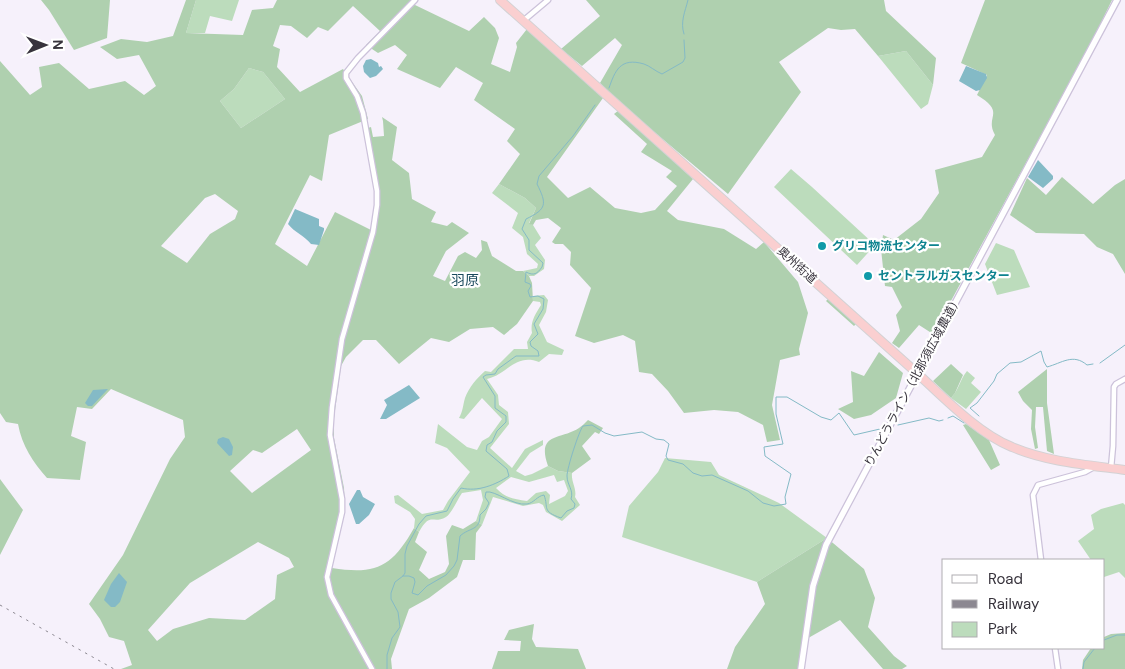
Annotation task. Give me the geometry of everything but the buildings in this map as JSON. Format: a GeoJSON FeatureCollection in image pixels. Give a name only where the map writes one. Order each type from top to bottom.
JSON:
{"type":"FeatureCollection","features":[{"type":"Feature","properties":{"kind":"highway","name":"奥州街道"},"geometry":{"type":"LineString","coordinates":[[500,0],[918,374],[995,439],[1011,447],[1052,459],[1125,470]]}},
{"type":"Feature","properties":{"kind":"street"},"geometry":{"type":"LineString","coordinates":[[372,669],[331,595],[327,577],[342,512],[342,499],[330,435],[332,407],[342,339],[373,232],[377,205],[377,191],[363,114],[357,96],[346,78],[346,73],[415,0]]}},
{"type":"Feature","properties":{"kind":"street"},"geometry":{"type":"LineString","coordinates":[[523,21],[548,0]]}},
{"type":"Feature","properties":{"kind":"street","name":"りんどうライン（北那須広域農道）"},"geometry":{"type":"LineString","coordinates":[[801,669],[813,586],[826,545],[1117,0]]}},
{"type":"Feature","properties":{"kind":"street"},"geometry":{"type":"LineString","coordinates":[[1111,468],[1114,387],[1125,379]]}},
{"type":"Feature","properties":{"kind":"street"},"geometry":{"type":"LineString","coordinates":[[1042,559],[1033,495],[1034,490],[1038,485],[1085,472],[1098,466]]}},
{"type":"Feature","properties":{"kind":"street"},"geometry":{"type":"LineString","coordinates":[[1055,649],[1058,669]]}},
{"type":"Feature","properties":{"kind":"green space"},"geometry":{"type":"Polygon","coordinates":[[[41,0],[110,0],[107,38],[74,50],[41,0]]]}},
{"type":"Feature","properties":{"kind":"green space"},"geometry":{"type":"Polygon","coordinates":[[[186,0],[196,0],[186,33],[243,35],[252,10],[273,8],[277,0],[415,0],[415,5],[469,31],[484,17],[495,28],[499,38],[491,64],[510,72],[517,47],[516,43],[527,29],[603,98],[547,177],[568,198],[590,187],[615,208],[641,213],[655,210],[677,186],[666,177],[672,171],[641,152],[647,144],[614,114],[619,110],[693,179],[667,211],[678,220],[724,229],[756,249],[764,242],[798,282],[808,313],[799,349],[800,355],[780,360],[772,405],[780,440],[767,442],[763,425],[738,412],[714,410],[684,413],[668,391],[652,374],[639,372],[635,341],[623,335],[594,343],[575,336],[591,288],[570,265],[571,252],[563,244],[552,242],[561,228],[548,218],[536,220],[533,225],[529,224],[536,208],[525,198],[499,184],[520,154],[507,141],[515,129],[474,100],[483,83],[456,67],[440,88],[397,69],[407,55],[395,45],[378,53],[366,45],[380,31],[353,6],[328,31],[318,27],[307,38],[291,26],[280,25],[273,46],[280,49],[277,67],[300,92],[343,69],[362,96],[368,119],[329,135],[322,181],[310,175],[275,244],[307,266],[335,212],[371,230],[377,219],[378,191],[368,128],[371,127],[373,137],[384,136],[382,117],[397,127],[392,160],[409,173],[412,199],[436,212],[431,222],[447,226],[452,222],[469,233],[446,251],[433,276],[445,281],[458,256],[465,252],[476,258],[482,250],[481,240],[487,242],[492,256],[516,271],[523,271],[529,276],[532,283],[533,301],[517,324],[504,335],[493,327],[470,329],[449,342],[431,338],[399,364],[376,340],[363,340],[346,357],[341,366],[334,418],[334,438],[344,488],[345,509],[332,568],[360,570],[371,569],[381,565],[398,552],[414,528],[419,532],[415,542],[427,552],[419,570],[429,579],[445,572],[449,564],[446,536],[452,525],[463,529],[476,521],[482,525],[476,533],[475,560],[463,560],[457,577],[429,598],[409,609],[391,659],[392,669],[121,669],[132,665],[124,641],[109,637],[100,619],[89,604],[123,555],[170,459],[185,437],[183,420],[111,389],[92,409],[77,407],[71,436],[86,442],[80,480],[47,478],[29,453],[22,439],[18,424],[6,422],[0,413],[0,61],[30,95],[42,87],[39,67],[59,63],[89,89],[125,81],[144,95],[156,86],[139,55],[117,59],[100,47],[121,39],[147,42],[173,36],[186,0]],[[249,68],[234,89],[220,101],[241,128],[285,99],[263,72],[249,68]],[[215,194],[205,198],[161,246],[187,263],[210,234],[235,219],[238,211],[215,194]],[[297,429],[262,453],[253,450],[230,471],[252,493],[311,450],[297,429]],[[258,542],[190,583],[148,630],[157,641],[173,629],[209,618],[245,620],[275,599],[277,575],[294,567],[289,558],[258,542]]]}},
{"type":"Feature","properties":{"kind":"green space"},"geometry":{"type":"Polygon","coordinates":[[[196,0],[239,0],[232,21],[210,16],[205,33],[186,33],[196,0]]]}},
{"type":"Feature","properties":{"kind":"green space"},"geometry":{"type":"Polygon","coordinates":[[[586,0],[884,0],[886,11],[936,58],[933,85],[906,51],[878,56],[855,29],[841,30],[828,28],[779,62],[801,92],[728,194],[622,105],[600,83],[622,45],[615,38],[582,66],[561,49],[600,16],[586,0]]]}},
{"type":"Feature","properties":{"kind":"green space"},"geometry":{"type":"Polygon","coordinates":[[[985,0],[1112,0],[1091,43],[933,334],[919,325],[899,348],[892,343],[900,331],[896,315],[902,307],[892,287],[885,286],[881,249],[883,235],[894,240],[921,219],[939,193],[935,170],[982,157],[995,135],[992,129],[993,111],[991,106],[977,95],[987,75],[961,63],[985,0]]]}},
{"type":"Feature","properties":{"kind":"green space"},"geometry":{"type":"Polygon","coordinates":[[[906,51],[933,85],[928,104],[921,109],[878,56],[906,51]]]}},
{"type":"Feature","properties":{"kind":"green space"},"geometry":{"type":"Polygon","coordinates":[[[249,68],[263,72],[285,99],[241,128],[220,101],[234,89],[249,68]]]}},
{"type":"Feature","properties":{"kind":"green space"},"geometry":{"type":"Polygon","coordinates":[[[791,169],[875,245],[857,265],[774,187],[791,169]]]}},
{"type":"Feature","properties":{"kind":"green space"},"geometry":{"type":"Polygon","coordinates":[[[1062,177],[1093,204],[1125,179],[1125,274],[1113,254],[1097,247],[1084,234],[1036,233],[1010,215],[1027,178],[1046,195],[1062,177]]]}},
{"type":"Feature","properties":{"kind":"green space"},"geometry":{"type":"Polygon","coordinates":[[[499,184],[525,198],[536,208],[529,223],[533,225],[541,238],[535,245],[545,260],[544,269],[534,276],[529,276],[523,271],[537,268],[538,264],[527,254],[523,237],[512,228],[518,213],[492,193],[499,184]]]}},
{"type":"Feature","properties":{"kind":"green space"},"geometry":{"type":"Polygon","coordinates":[[[996,243],[1014,250],[1030,287],[997,295],[985,264],[996,243]]]}},
{"type":"Feature","properties":{"kind":"green space"},"geometry":{"type":"Polygon","coordinates":[[[544,295],[548,300],[546,312],[539,325],[547,342],[564,350],[562,355],[549,354],[539,362],[524,360],[517,362],[494,377],[487,379],[498,395],[499,405],[508,412],[509,424],[490,448],[512,468],[525,449],[543,440],[543,445],[530,453],[516,471],[525,476],[548,466],[558,471],[572,473],[575,497],[580,505],[562,521],[546,512],[543,505],[539,503],[523,506],[493,497],[482,525],[476,521],[483,500],[481,490],[462,493],[446,517],[429,520],[419,532],[414,528],[415,519],[410,512],[395,503],[394,496],[398,495],[422,514],[443,510],[470,472],[447,448],[435,443],[438,424],[467,447],[477,450],[482,441],[489,437],[502,419],[482,398],[464,419],[459,418],[465,398],[474,383],[485,371],[491,372],[514,349],[528,349],[527,342],[532,333],[532,322],[541,305],[540,302],[533,301],[533,296],[544,295]],[[554,475],[529,482],[511,477],[496,488],[506,496],[527,501],[536,493],[546,491],[550,495],[549,504],[565,496],[568,491],[564,480],[557,482],[554,475]]]}},
{"type":"Feature","properties":{"kind":"green space"},"geometry":{"type":"Polygon","coordinates":[[[828,299],[856,324],[854,326],[826,301],[828,299]]]}},
{"type":"Feature","properties":{"kind":"green space"},"geometry":{"type":"Polygon","coordinates":[[[879,352],[903,373],[896,398],[871,415],[854,419],[838,409],[853,402],[851,371],[864,376],[879,352]]]}},
{"type":"Feature","properties":{"kind":"green space"},"geometry":{"type":"Polygon","coordinates":[[[951,364],[963,375],[951,398],[933,381],[951,364]]]}},
{"type":"Feature","properties":{"kind":"green space"},"geometry":{"type":"Polygon","coordinates":[[[1047,369],[1047,403],[1054,454],[1047,451],[1043,407],[1036,407],[1035,427],[1038,448],[1035,449],[1031,429],[1032,410],[1023,401],[1018,392],[1047,369]]]}},
{"type":"Feature","properties":{"kind":"green space"},"geometry":{"type":"Polygon","coordinates":[[[967,371],[975,378],[971,383],[981,392],[966,409],[951,398],[967,371]]]}},
{"type":"Feature","properties":{"kind":"green space"},"geometry":{"type":"Polygon","coordinates":[[[588,420],[603,428],[599,434],[595,432],[582,446],[591,459],[572,473],[558,471],[548,466],[545,447],[548,442],[572,432],[588,420]]]}},
{"type":"Feature","properties":{"kind":"green space"},"geometry":{"type":"Polygon","coordinates":[[[966,424],[989,440],[1000,465],[991,470],[963,425],[966,424]]]}},
{"type":"Feature","properties":{"kind":"green space"},"geometry":{"type":"Polygon","coordinates":[[[665,458],[711,462],[719,475],[779,503],[827,538],[757,582],[622,537],[629,506],[658,472],[665,458]]]}},
{"type":"Feature","properties":{"kind":"green space"},"geometry":{"type":"Polygon","coordinates":[[[0,479],[23,510],[0,555],[0,479]]]}},
{"type":"Feature","properties":{"kind":"green space"},"geometry":{"type":"Polygon","coordinates":[[[1123,503],[1125,505],[1125,578],[1119,572],[1105,577],[1105,559],[1090,559],[1078,541],[1094,529],[1091,515],[1101,509],[1123,503]]]}},
{"type":"Feature","properties":{"kind":"green space"},"geometry":{"type":"Polygon","coordinates":[[[827,538],[864,569],[875,598],[868,627],[894,656],[907,666],[902,669],[883,669],[840,620],[803,641],[800,669],[727,669],[735,647],[765,604],[757,582],[827,538]]]}},
{"type":"Feature","properties":{"kind":"green space"},"geometry":{"type":"Polygon","coordinates":[[[534,624],[532,639],[536,647],[578,649],[586,669],[492,669],[498,651],[520,651],[521,641],[504,640],[509,630],[534,624]]]}},
{"type":"Feature","properties":{"kind":"green space"},"geometry":{"type":"Polygon","coordinates":[[[1125,633],[1125,669],[1082,669],[1083,660],[1090,649],[1105,649],[1105,637],[1125,633]]]}},
{"type":"Feature","properties":{"kind":"water"},"geometry":{"type":"Polygon","coordinates":[[[371,59],[383,69],[376,76],[370,78],[364,72],[363,66],[366,60],[371,59]]]}},
{"type":"Feature","properties":{"kind":"water"},"geometry":{"type":"Polygon","coordinates":[[[966,66],[986,74],[987,78],[980,90],[976,91],[959,81],[966,66]]]}},
{"type":"Feature","properties":{"kind":"water"},"geometry":{"type":"Polygon","coordinates":[[[1038,160],[1053,176],[1053,179],[1043,188],[1028,177],[1038,160]]]}},
{"type":"Feature","properties":{"kind":"water"},"geometry":{"type":"Polygon","coordinates":[[[295,209],[319,219],[319,226],[324,228],[324,230],[319,245],[311,244],[288,224],[295,209]]]}},
{"type":"Feature","properties":{"kind":"water"},"geometry":{"type":"Polygon","coordinates":[[[409,385],[420,398],[386,419],[380,419],[387,405],[384,400],[409,385]]]}},
{"type":"Feature","properties":{"kind":"water"},"geometry":{"type":"Polygon","coordinates":[[[108,389],[92,406],[88,406],[85,403],[93,390],[108,389]]]}},
{"type":"Feature","properties":{"kind":"water"},"geometry":{"type":"Polygon","coordinates":[[[223,437],[229,439],[233,447],[232,455],[229,456],[217,443],[218,439],[223,437]]]}},
{"type":"Feature","properties":{"kind":"water"},"geometry":{"type":"Polygon","coordinates":[[[357,490],[360,490],[363,497],[375,504],[369,515],[359,524],[356,524],[349,504],[357,490]]]}},
{"type":"Feature","properties":{"kind":"water"},"geometry":{"type":"Polygon","coordinates":[[[119,573],[127,582],[120,602],[115,607],[111,607],[104,600],[111,584],[119,573]]]}},
{"type":"Feature","properties":{"kind":"waterway"},"geometry":{"type":"LineString","coordinates":[[684,34],[683,21],[688,0]]}},
{"type":"Feature","properties":{"kind":"waterway"},"geometry":{"type":"LineString","coordinates":[[609,88],[616,71],[629,62],[644,64],[662,74],[683,62],[685,58],[684,40]]}},
{"type":"Feature","properties":{"kind":"waterway"},"geometry":{"type":"LineString","coordinates":[[387,669],[387,655],[392,638],[400,627],[398,612],[391,599],[391,593],[395,582],[405,573],[407,546],[419,524],[426,516],[447,511],[461,488],[474,489],[486,487],[509,476],[507,469],[486,451],[487,445],[492,442],[497,431],[506,422],[506,416],[495,408],[495,396],[483,377],[495,374],[498,369],[516,356],[539,356],[538,351],[531,346],[530,342],[538,334],[534,324],[543,309],[544,299],[538,296],[530,297],[528,291],[531,286],[525,282],[526,272],[531,274],[537,273],[543,263],[529,250],[529,240],[522,229],[526,219],[538,212],[543,205],[542,196],[537,184],[539,176],[573,136],[595,105]]}},
{"type":"Feature","properties":{"kind":"waterway"},"geometry":{"type":"LineString","coordinates":[[1100,363],[1125,345]]}},
{"type":"Feature","properties":{"kind":"waterway"},"geometry":{"type":"LineString","coordinates":[[979,416],[970,408],[977,403],[994,381],[997,374],[1010,363],[1021,362],[1041,351],[1047,367],[1072,359],[1082,361],[1087,365],[1093,364]]}},
{"type":"Feature","properties":{"kind":"waterway"},"geometry":{"type":"LineString","coordinates":[[403,576],[414,578],[415,582],[412,593],[418,595],[427,586],[446,575],[457,560],[460,536],[478,524],[480,515],[489,503],[485,497],[486,492],[494,493],[510,501],[522,504],[527,504],[544,495],[548,511],[561,518],[567,511],[574,508],[575,504],[571,499],[572,493],[567,476],[583,426],[592,425],[614,436],[642,432],[656,439],[664,440],[669,444],[666,456],[668,460],[683,464],[693,473],[702,476],[712,475],[748,491],[763,503],[774,506],[786,504],[785,497],[791,474],[765,456],[764,447],[783,444],[776,414],[776,397],[787,397],[821,417],[831,420],[839,413],[854,435],[880,429]]}},
{"type":"Feature","properties":{"kind":"waterway"},"geometry":{"type":"LineString","coordinates":[[948,418],[953,416],[964,423]]}},
{"type":"Feature","properties":{"kind":"waterway"},"geometry":{"type":"LineString","coordinates":[[898,425],[929,418],[939,421],[943,420]]}},
{"type":"Feature","properties":{"kind":"waterway"},"geometry":{"type":"LineString","coordinates":[[1105,640],[1117,635],[1125,635]]}},
{"type":"Feature","properties":{"kind":"waterway"},"geometry":{"type":"LineString","coordinates":[[1083,669],[1084,662],[1094,649]]}},
{"type":"Feature","properties":{"kind":"railway"},"geometry":{"type":"LineString","coordinates":[[0,605],[114,669]]}},
{"type":"Feature","properties":{"kind":"place","name":"グリコ物流センター"},"geometry":{"type":"Point","coordinates":[822,246]}},
{"type":"Feature","properties":{"kind":"place","name":"セントラルガスセンター"},"geometry":{"type":"Point","coordinates":[868,276]}},
{"type":"Feature","properties":{"kind":"district","name":"羽原"},"geometry":{"type":"Point","coordinates":[465,280]}}]}
